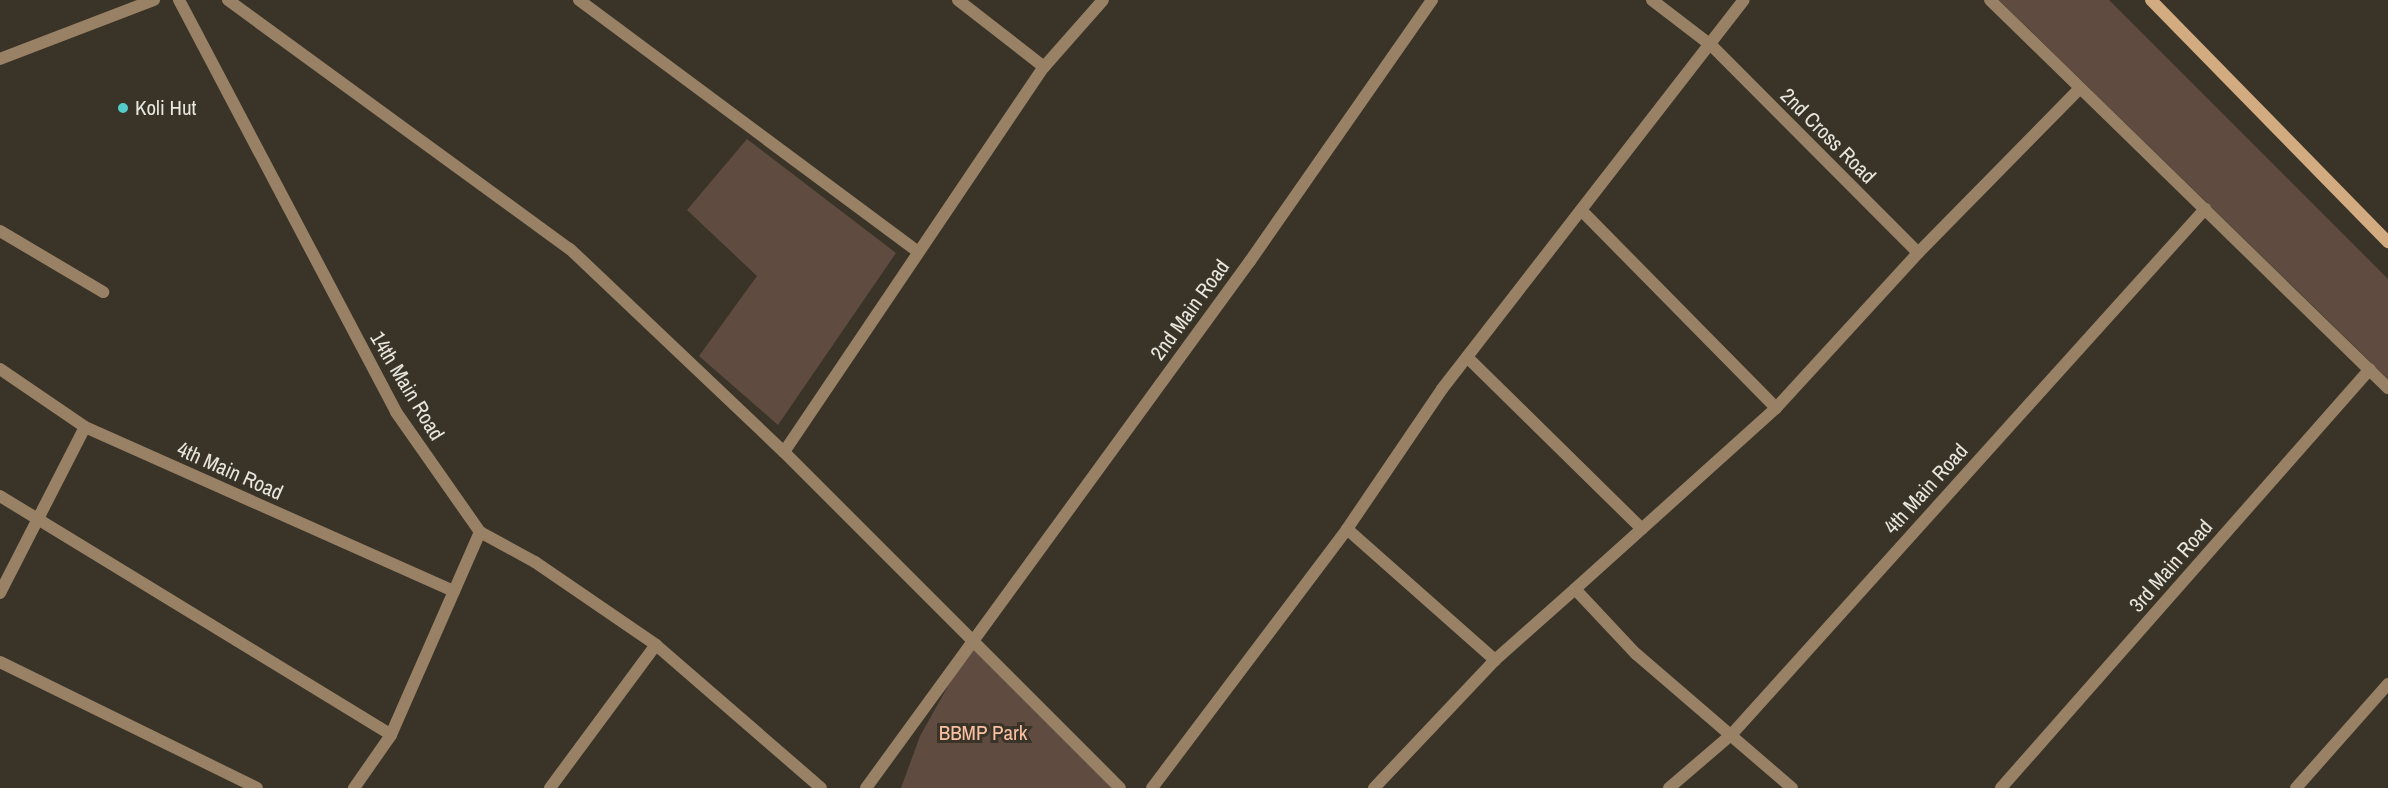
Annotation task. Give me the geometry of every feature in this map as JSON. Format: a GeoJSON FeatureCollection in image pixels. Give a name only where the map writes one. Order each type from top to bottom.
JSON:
{"type":"FeatureCollection","features":[{"type":"Feature","properties":{"kind":"main road"},"geometry":{"type":"LineString","coordinates":[[2151,0],[2388,242]]}},
{"type":"Feature","properties":{"kind":"street"},"geometry":{"type":"LineString","coordinates":[[0,59],[154,0]]}},
{"type":"Feature","properties":{"kind":"street","name":"14th Main Road"},"geometry":{"type":"LineString","coordinates":[[179,0],[390,401],[480,532]]}},
{"type":"Feature","properties":{"kind":"street"},"geometry":{"type":"LineString","coordinates":[[228,0],[570,249],[784,452],[1120,788]]}},
{"type":"Feature","properties":{"kind":"street"},"geometry":{"type":"LineString","coordinates":[[579,0],[917,251]]}},
{"type":"Feature","properties":{"kind":"street"},"geometry":{"type":"LineString","coordinates":[[958,0],[1044,67]]}},
{"type":"Feature","properties":{"kind":"street"},"geometry":{"type":"LineString","coordinates":[[784,452],[917,251],[1044,67],[1103,0]]}},
{"type":"Feature","properties":{"kind":"street","name":"2nd Main Road"},"geometry":{"type":"LineString","coordinates":[[866,788],[1432,0]]}},
{"type":"Feature","properties":{"kind":"street","name":"2nd Cross Road"},"geometry":{"type":"LineString","coordinates":[[1652,0],[1712,46],[1917,253]]}},
{"type":"Feature","properties":{"kind":"street"},"geometry":{"type":"LineString","coordinates":[[1152,788],[1347,530],[1467,357],[1688,68],[1712,46],[1744,0]]}},
{"type":"Feature","properties":{"kind":"street"},"geometry":{"type":"LineString","coordinates":[[1990,0],[2388,388]]}},
{"type":"Feature","properties":{"kind":"street"},"geometry":{"type":"LineString","coordinates":[[1374,788],[1495,660],[1776,408],[1917,253],[2079,89]]}},
{"type":"Feature","properties":{"kind":"street","name":"4th Main Road"},"geometry":{"type":"LineString","coordinates":[[1669,788],[1732,734],[2205,209]]}},
{"type":"Feature","properties":{"kind":"street"},"geometry":{"type":"LineString","coordinates":[[1581,210],[1776,408]]}},
{"type":"Feature","properties":{"kind":"street"},"geometry":{"type":"LineString","coordinates":[[0,231],[103,292]]}},
{"type":"Feature","properties":{"kind":"street"},"geometry":{"type":"LineString","coordinates":[[1467,357],[1642,529]]}},
{"type":"Feature","properties":{"kind":"street","name":"4th Main Road"},"geometry":{"type":"LineString","coordinates":[[0,369],[85,427],[454,591]]}},
{"type":"Feature","properties":{"kind":"street","name":"3rd Main Road"},"geometry":{"type":"LineString","coordinates":[[2001,788],[2370,369]]}},
{"type":"Feature","properties":{"kind":"street"},"geometry":{"type":"LineString","coordinates":[[0,593],[41,517],[85,427]]}},
{"type":"Feature","properties":{"kind":"street"},"geometry":{"type":"LineString","coordinates":[[0,495],[41,517],[390,735]]}},
{"type":"Feature","properties":{"kind":"street"},"geometry":{"type":"LineString","coordinates":[[1347,530],[1495,660]]}},
{"type":"Feature","properties":{"kind":"street"},"geometry":{"type":"LineString","coordinates":[[354,788],[390,735],[480,532],[535,562],[656,645],[821,788]]}},
{"type":"Feature","properties":{"kind":"street"},"geometry":{"type":"LineString","coordinates":[[1575,589],[1636,654],[1732,734],[1792,788]]}},
{"type":"Feature","properties":{"kind":"street"},"geometry":{"type":"LineString","coordinates":[[550,788],[656,645]]}},
{"type":"Feature","properties":{"kind":"street"},"geometry":{"type":"LineString","coordinates":[[0,662],[257,788]]}},
{"type":"Feature","properties":{"kind":"street"},"geometry":{"type":"LineString","coordinates":[[2296,788],[2388,684]]}},
{"type":"Feature","properties":{"kind":"green space"},"geometry":{"type":"Polygon","coordinates":[[[1999,0],[2109,0],[2388,279],[2388,379],[1999,0]]]}},
{"type":"Feature","properties":{"kind":"green space"},"geometry":{"type":"Polygon","coordinates":[[[747,139],[896,253],[778,425],[699,356],[757,276],[687,210],[747,139]]]}},
{"type":"Feature","properties":{"kind":"green space","name":"BBMP Park"},"geometry":{"type":"Polygon","coordinates":[[[971,645],[1119,788],[901,788],[920,736],[971,645]]]}},
{"type":"Feature","properties":{"kind":"place","name":"Koli Hut"},"geometry":{"type":"Point","coordinates":[123,108]}}]}
